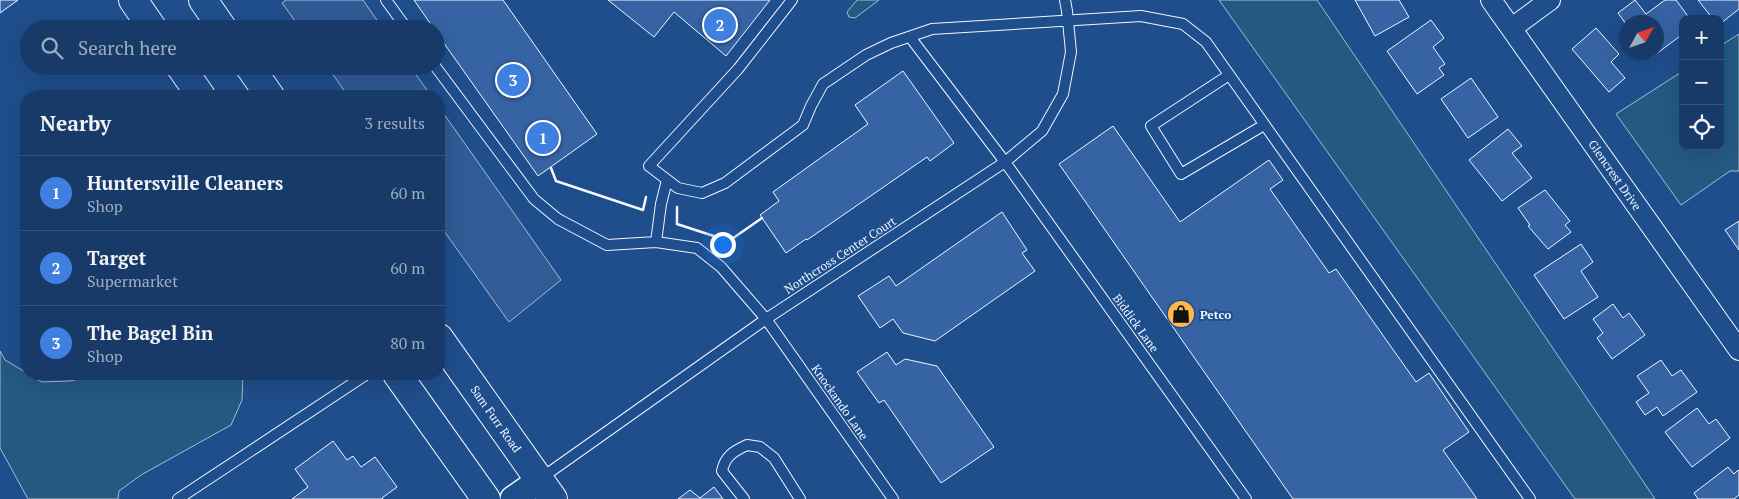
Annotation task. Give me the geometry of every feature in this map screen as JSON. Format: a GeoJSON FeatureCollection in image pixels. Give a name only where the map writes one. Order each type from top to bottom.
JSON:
{"type":"FeatureCollection","features":[{"type":"Feature","properties":{"kind":"main road"},"geometry":{"type":"LineString","coordinates":[[133,0],[147,20]]}},
{"type":"Feature","properties":{"kind":"main road"},"geometry":{"type":"LineString","coordinates":[[204,0],[217,20]]}},
{"type":"Feature","properties":{"kind":"main road"},"geometry":{"type":"LineString","coordinates":[[186,75],[197,90]]}},
{"type":"Feature","properties":{"kind":"main road"},"geometry":{"type":"LineString","coordinates":[[255,75],[266,90]]}},
{"type":"Feature","properties":{"kind":"main road","name":"Sam Furr Road"},"geometry":{"type":"LineString","coordinates":[[445,346],[546,489]]}},
{"type":"Feature","properties":{"kind":"main road"},"geometry":{"type":"LineString","coordinates":[[401,380],[486,499]]}},
{"type":"Feature","properties":{"kind":"street","name":"Glencrest Drive"},"geometry":{"type":"LineString","coordinates":[[1492,0],[1739,350]]}},
{"type":"Feature","properties":{"kind":"street"},"geometry":{"type":"LineString","coordinates":[[1512,28],[1550,0]]}},
{"type":"Feature","properties":{"kind":"street"},"geometry":{"type":"LineString","coordinates":[[513,499],[546,489]]}},
{"type":"Feature","properties":{"kind":"lane"},"geometry":{"type":"LineString","coordinates":[[386,0],[400,20]]}},
{"type":"Feature","properties":{"kind":"lane"},"geometry":{"type":"LineString","coordinates":[[792,0],[738,69],[649,166],[678,188],[702,193],[726,183],[803,125],[823,84],[866,55],[891,43],[932,29],[1141,16],[1183,24],[1206,42],[1530,499]]}},
{"type":"Feature","properties":{"kind":"lane","name":"Northcross Center Court"},"geometry":{"type":"LineString","coordinates":[[546,489],[766,319],[1004,162],[1042,131],[1063,94],[1071,52],[1065,0]]}},
{"type":"Feature","properties":{"kind":"lane","name":"Biddick Lane"},"geometry":{"type":"LineString","coordinates":[[910,37],[1004,162],[1246,499]]}},
{"type":"Feature","properties":{"kind":"lane","name":"Knockando Lane"},"geometry":{"type":"LineString","coordinates":[[442,75],[534,199],[558,219],[607,245],[656,242],[697,248],[721,267],[766,319],[893,499]]}},
{"type":"Feature","properties":{"kind":"lane"},"geometry":{"type":"LineString","coordinates":[[1229,75],[1150,126],[1181,174],[1264,125]]}},
{"type":"Feature","properties":{"kind":"lane"},"geometry":{"type":"LineString","coordinates":[[656,242],[661,204],[668,180]]}},
{"type":"Feature","properties":{"kind":"lane"},"geometry":{"type":"LineString","coordinates":[[183,497],[358,380]]}},
{"type":"Feature","properties":{"kind":"lane"},"geometry":{"type":"LineString","coordinates":[[744,499],[722,471],[724,461],[733,452],[747,445],[760,447],[774,458],[800,499]]}},
{"type":"Feature","properties":{"kind":"shaded area"},"geometry":{"type":"Polygon","coordinates":[[[286,0],[363,0],[377,20],[294,20],[282,3],[286,0]]]}},
{"type":"Feature","properties":{"kind":"shaded area"},"geometry":{"type":"Polygon","coordinates":[[[857,0],[879,0],[855,18],[849,17],[847,12],[857,0]]]}},
{"type":"Feature","properties":{"kind":"shaded area"},"geometry":{"type":"Polygon","coordinates":[[[1219,0],[1317,0],[1655,499],[1575,499],[1219,0]]]}},
{"type":"Feature","properties":{"kind":"shaded area"},"geometry":{"type":"Polygon","coordinates":[[[1739,34],[1739,171],[1730,171],[1681,205],[1616,114],[1679,74],[1679,150],[1724,150],[1724,43],[1739,34]]]}},
{"type":"Feature","properties":{"kind":"shaded area"},"geometry":{"type":"Polygon","coordinates":[[[333,75],[416,75],[427,90],[344,90],[333,75]]]}},
{"type":"Feature","properties":{"kind":"shaded area"},"geometry":{"type":"Polygon","coordinates":[[[445,116],[561,280],[509,322],[445,232],[445,116]]]}},
{"type":"Feature","properties":{"kind":"shaded area"},"geometry":{"type":"Polygon","coordinates":[[[0,351],[5,360],[20,369],[20,380],[39,380],[42,382],[74,380],[243,380],[242,400],[231,425],[141,475],[119,491],[118,499],[28,499],[0,448],[0,351]]]}},
{"type":"Feature","properties":{"kind":"building"},"geometry":{"type":"Polygon","coordinates":[[[0,0],[18,0],[0,13],[0,0]]]}},
{"type":"Feature","properties":{"kind":"building"},"geometry":{"type":"Polygon","coordinates":[[[414,0],[503,0],[597,134],[538,176],[445,45],[445,20],[428,20],[414,0]]]}},
{"type":"Feature","properties":{"kind":"building"},"geometry":{"type":"Polygon","coordinates":[[[608,0],[770,0],[726,56],[674,12],[654,37],[608,0]]]}},
{"type":"Feature","properties":{"kind":"building"},"geometry":{"type":"Polygon","coordinates":[[[1355,0],[1399,0],[1409,17],[1375,36],[1355,0]]]}},
{"type":"Feature","properties":{"kind":"building"},"geometry":{"type":"Polygon","coordinates":[[[1635,0],[1646,14],[1665,0],[1676,0],[1687,15],[1679,15],[1679,37],[1664,48],[1664,15],[1619,15],[1618,13],[1635,0]]]}},
{"type":"Feature","properties":{"kind":"building"},"geometry":{"type":"Polygon","coordinates":[[[1698,0],[1739,0],[1739,9],[1724,21],[1724,15],[1710,15],[1698,0]]]}},
{"type":"Feature","properties":{"kind":"building"},"geometry":{"type":"Polygon","coordinates":[[[1431,20],[1444,38],[1433,47],[1445,64],[1439,68],[1444,75],[1417,94],[1387,51],[1431,20]]]}},
{"type":"Feature","properties":{"kind":"building"},"geometry":{"type":"Polygon","coordinates":[[[1596,28],[1619,54],[1611,62],[1625,78],[1609,92],[1572,49],[1596,28]]]}},
{"type":"Feature","properties":{"kind":"building"},"geometry":{"type":"Polygon","coordinates":[[[903,71],[954,143],[930,161],[927,157],[786,253],[760,215],[779,201],[773,192],[868,124],[855,105],[903,71]]]}},
{"type":"Feature","properties":{"kind":"building"},"geometry":{"type":"Polygon","coordinates":[[[1471,78],[1498,117],[1468,138],[1441,99],[1471,78]]]}},
{"type":"Feature","properties":{"kind":"building"},"geometry":{"type":"Polygon","coordinates":[[[1113,126],[1180,222],[1269,160],[1283,180],[1270,189],[1329,273],[1336,269],[1416,382],[1429,373],[1469,432],[1443,450],[1477,499],[1293,499],[1059,164],[1113,126]]]}},
{"type":"Feature","properties":{"kind":"building"},"geometry":{"type":"Polygon","coordinates":[[[1508,129],[1522,146],[1512,153],[1532,178],[1502,201],[1469,160],[1508,129]]]}},
{"type":"Feature","properties":{"kind":"building"},"geometry":{"type":"Polygon","coordinates":[[[1545,190],[1570,221],[1565,225],[1571,232],[1548,249],[1528,226],[1530,225],[1518,208],[1545,190]]]}},
{"type":"Feature","properties":{"kind":"building"},"geometry":{"type":"Polygon","coordinates":[[[1002,212],[1027,250],[1022,253],[1035,271],[935,341],[903,333],[893,319],[880,328],[858,296],[889,276],[896,286],[1002,212]]]}},
{"type":"Feature","properties":{"kind":"building"},"geometry":{"type":"Polygon","coordinates":[[[1739,221],[1739,250],[1725,230],[1739,221]]]}},
{"type":"Feature","properties":{"kind":"building"},"geometry":{"type":"Polygon","coordinates":[[[1581,244],[1593,262],[1581,271],[1598,297],[1564,319],[1534,275],[1581,244]]]}},
{"type":"Feature","properties":{"kind":"building"},"geometry":{"type":"Polygon","coordinates":[[[1613,304],[1623,318],[1629,313],[1645,335],[1612,359],[1597,338],[1603,333],[1593,319],[1613,304]]]}},
{"type":"Feature","properties":{"kind":"building"},"geometry":{"type":"Polygon","coordinates":[[[887,352],[896,365],[905,359],[937,366],[994,447],[941,483],[884,400],[879,403],[857,372],[887,352]]]}},
{"type":"Feature","properties":{"kind":"building"},"geometry":{"type":"Polygon","coordinates":[[[1661,360],[1672,376],[1681,370],[1697,392],[1663,416],[1657,407],[1645,415],[1636,402],[1649,393],[1637,376],[1661,360]]]}},
{"type":"Feature","properties":{"kind":"building"},"geometry":{"type":"Polygon","coordinates":[[[1697,408],[1709,424],[1716,419],[1730,438],[1692,467],[1665,432],[1697,408]]]}},
{"type":"Feature","properties":{"kind":"building"},"geometry":{"type":"Polygon","coordinates":[[[333,441],[347,460],[353,456],[361,467],[375,457],[397,487],[383,499],[292,499],[308,487],[295,469],[333,441]]]}},
{"type":"Feature","properties":{"kind":"building"},"geometry":{"type":"Polygon","coordinates":[[[1728,467],[1734,474],[1739,471],[1739,495],[1734,499],[1698,499],[1694,493],[1728,467]]]}},
{"type":"Feature","properties":{"kind":"building"},"geometry":{"type":"Polygon","coordinates":[[[714,487],[723,499],[678,499],[690,490],[700,498],[714,487]]]}},
{"type":"Feature","properties":{"kind":"wall"},"geometry":{"type":"LineString","coordinates":[[551,168],[556,181],[643,210],[646,197]]}},
{"type":"Feature","properties":{"kind":"wall"},"geometry":{"type":"LineString","coordinates":[[677,207],[677,224],[729,241],[762,218]]}},
{"type":"Feature","properties":{"kind":"place","name":"Target"},"geometry":{"type":"Point","coordinates":[720,25]}},
{"type":"Feature","properties":{"kind":"place","name":"The Bagel Bin"},"geometry":{"type":"Point","coordinates":[513,80]}},
{"type":"Feature","properties":{"kind":"place","name":"Huntersville Cleaners"},"geometry":{"type":"Point","coordinates":[543,138]}},
{"type":"Feature","properties":{"kind":"place","name":"Petco"},"geometry":{"type":"Point","coordinates":[1181,314]}}]}
